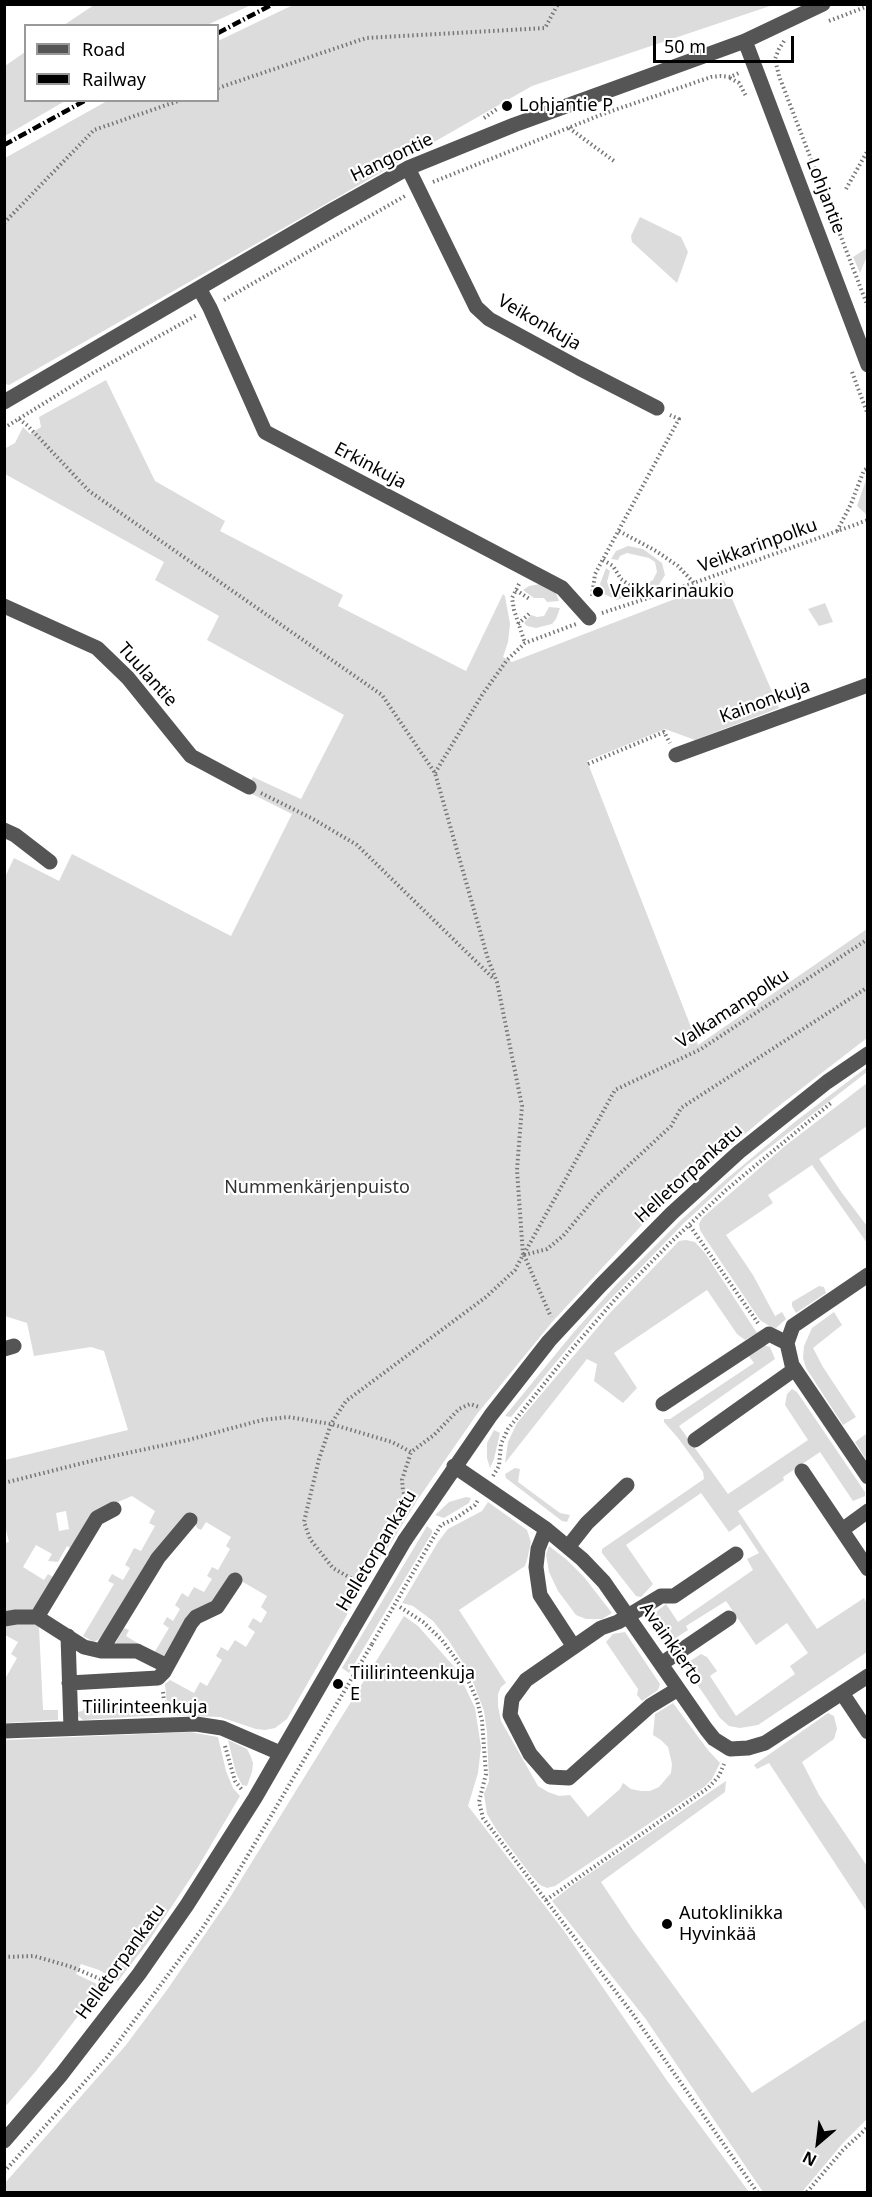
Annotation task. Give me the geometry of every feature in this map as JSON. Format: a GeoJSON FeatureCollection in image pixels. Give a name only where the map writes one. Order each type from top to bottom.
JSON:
{"type":"FeatureCollection","features":[{"type":"Feature","properties":{"kind":"street","name":"Hangontie"},"geometry":{"type":"LineString","coordinates":[[4,402],[408,168],[514,125],[745,41],[823,4]]}},
{"type":"Feature","properties":{"kind":"street","name":"Lohjantie"},"geometry":{"type":"LineString","coordinates":[[745,41],[867,365]]}},
{"type":"Feature","properties":{"kind":"street","name":"Veikonkuja"},"geometry":{"type":"LineString","coordinates":[[408,168],[476,307],[489,319],[657,408]]}},
{"type":"Feature","properties":{"kind":"street","name":"Erkinkuja"},"geometry":{"type":"LineString","coordinates":[[199,288],[265,432],[562,588],[589,618]]}},
{"type":"Feature","properties":{"kind":"street","name":"Tuulantie"},"geometry":{"type":"LineString","coordinates":[[4,606],[97,648],[128,678],[191,756],[249,787]]}},
{"type":"Feature","properties":{"kind":"street","name":"Kainonkuja"},"geometry":{"type":"LineString","coordinates":[[676,755],[867,685]]}},
{"type":"Feature","properties":{"kind":"street"},"geometry":{"type":"LineString","coordinates":[[4,830],[15,835],[50,862]]}},
{"type":"Feature","properties":{"kind":"street","name":"Helletorpankatu"},"geometry":{"type":"LineString","coordinates":[[4,2141],[61,2075],[187,1905],[255,1798],[405,1540],[491,1415],[558,1331],[672,1213],[739,1152],[827,1082],[867,1054]]}},
{"type":"Feature","properties":{"kind":"street"},"geometry":{"type":"LineString","coordinates":[[867,1275],[793,1326],[787,1343],[792,1365],[867,1477]]}},
{"type":"Feature","properties":{"kind":"street"},"geometry":{"type":"LineString","coordinates":[[663,1404],[768,1334],[787,1343]]}},
{"type":"Feature","properties":{"kind":"street"},"geometry":{"type":"LineString","coordinates":[[695,1440],[795,1369]]}},
{"type":"Feature","properties":{"kind":"street","name":"Avainkierto"},"geometry":{"type":"LineString","coordinates":[[454,1466],[546,1529],[604,1582],[714,1739],[730,1749]]}},
{"type":"Feature","properties":{"kind":"street"},"geometry":{"type":"LineString","coordinates":[[802,1471],[867,1569]]}},
{"type":"Feature","properties":{"kind":"street"},"geometry":{"type":"LineString","coordinates":[[568,1547],[587,1523],[627,1485]]}},
{"type":"Feature","properties":{"kind":"street"},"geometry":{"type":"LineString","coordinates":[[37,1617],[98,1518],[114,1509]]}},
{"type":"Feature","properties":{"kind":"street"},"geometry":{"type":"LineString","coordinates":[[842,1530],[867,1511]]}},
{"type":"Feature","properties":{"kind":"street"},"geometry":{"type":"LineString","coordinates":[[101,1651],[158,1558],[190,1520]]}},
{"type":"Feature","properties":{"kind":"street"},"geometry":{"type":"LineString","coordinates":[[546,1529],[538,1549],[536,1567],[540,1595],[574,1647]]}},
{"type":"Feature","properties":{"kind":"street"},"geometry":{"type":"LineString","coordinates":[[678,1689],[650,1706],[569,1778],[550,1777],[530,1754],[510,1715],[512,1699],[526,1680],[601,1628],[618,1622],[661,1596],[674,1596],[736,1554]]}},
{"type":"Feature","properties":{"kind":"street"},"geometry":{"type":"LineString","coordinates":[[163,1672],[191,1623],[196,1617],[217,1607],[235,1580]]}},
{"type":"Feature","properties":{"kind":"street"},"geometry":{"type":"LineString","coordinates":[[4,1619],[37,1617],[84,1647],[101,1651],[137,1651],[151,1656],[163,1672]]}},
{"type":"Feature","properties":{"kind":"street"},"geometry":{"type":"LineString","coordinates":[[661,1664],[729,1618]]}},
{"type":"Feature","properties":{"kind":"street"},"geometry":{"type":"LineString","coordinates":[[68,1636],[71,1728]]}},
{"type":"Feature","properties":{"kind":"street"},"geometry":{"type":"LineString","coordinates":[[69,1683],[163,1672]]}},
{"type":"Feature","properties":{"kind":"street"},"geometry":{"type":"LineString","coordinates":[[730,1749],[748,1748],[765,1743],[867,1676]]}},
{"type":"Feature","properties":{"kind":"street"},"geometry":{"type":"LineString","coordinates":[[842,1693],[867,1732]]}},
{"type":"Feature","properties":{"kind":"street","name":"Tiilirinteenkuja"},"geometry":{"type":"LineString","coordinates":[[4,1731],[196,1724],[222,1728],[280,1753]]}},
{"type":"Feature","properties":{"kind":"path"},"geometry":{"type":"LineString","coordinates":[[219,88],[366,38],[545,28],[558,4]]}},
{"type":"Feature","properties":{"kind":"path"},"geometry":{"type":"LineString","coordinates":[[823,24],[867,6]]}},
{"type":"Feature","properties":{"kind":"path"},"geometry":{"type":"LineString","coordinates":[[791,37],[778,48],[776,59],[779,76],[867,307]]}},
{"type":"Feature","properties":{"kind":"path"},"geometry":{"type":"LineString","coordinates":[[4,428],[93,373],[419,188],[603,114],[711,77],[730,77],[776,59]]}},
{"type":"Feature","properties":{"kind":"path"},"geometry":{"type":"LineString","coordinates":[[4,223],[94,130],[175,102]]}},
{"type":"Feature","properties":{"kind":"path"},"geometry":{"type":"LineString","coordinates":[[568,128],[614,161]]}},
{"type":"Feature","properties":{"kind":"path"},"geometry":{"type":"LineString","coordinates":[[846,189],[867,150]]}},
{"type":"Feature","properties":{"kind":"path"},"geometry":{"type":"LineString","coordinates":[[589,618],[595,574],[679,419],[657,408]]}},
{"type":"Feature","properties":{"kind":"path"},"geometry":{"type":"LineString","coordinates":[[6,418],[11,424]]}},
{"type":"Feature","properties":{"kind":"path"},"geometry":{"type":"LineString","coordinates":[[19,419],[89,491],[382,695],[435,773],[488,959],[497,982],[522,1106],[517,1170],[524,1255],[540,1296],[558,1331]]}},
{"type":"Feature","properties":{"kind":"path"},"geometry":{"type":"LineString","coordinates":[[837,532],[864,470],[867,468]]}},
{"type":"Feature","properties":{"kind":"path","name":"Veikkarinpolku"},"geometry":{"type":"LineString","coordinates":[[525,644],[589,618],[694,583],[867,520]]}},
{"type":"Feature","properties":{"kind":"path"},"geometry":{"type":"LineString","coordinates":[[619,531],[663,556],[694,583]]}},
{"type":"Feature","properties":{"kind":"path"},"geometry":{"type":"LineString","coordinates":[[603,560],[613,566],[621,579],[639,592],[643,600]]}},
{"type":"Feature","properties":{"kind":"path"},"geometry":{"type":"LineString","coordinates":[[435,773],[482,695],[507,660],[525,644],[512,598],[526,570]]}},
{"type":"Feature","properties":{"kind":"path"},"geometry":{"type":"LineString","coordinates":[[516,590],[531,600]]}},
{"type":"Feature","properties":{"kind":"path"},"geometry":{"type":"LineString","coordinates":[[518,624],[530,613]]}},
{"type":"Feature","properties":{"kind":"path"},"geometry":{"type":"LineString","coordinates":[[588,764],[664,732],[676,755]]}},
{"type":"Feature","properties":{"kind":"path"},"geometry":{"type":"LineString","coordinates":[[249,787],[313,819],[357,845],[497,982]]}},
{"type":"Feature","properties":{"kind":"path","name":"Valkamanpolku"},"geometry":{"type":"LineString","coordinates":[[361,1584],[333,1568],[310,1539],[304,1522],[319,1459],[331,1424],[346,1401],[486,1297],[515,1270],[615,1090],[701,1049],[867,939]]}},
{"type":"Feature","properties":{"kind":"path"},"geometry":{"type":"LineString","coordinates":[[524,1255],[547,1250],[563,1236],[599,1193],[671,1126],[681,1108],[867,987]]}},
{"type":"Feature","properties":{"kind":"path"},"geometry":{"type":"LineString","coordinates":[[372,1644],[441,1525],[475,1505],[499,1466],[501,1444],[508,1429],[572,1349],[618,1296],[690,1226],[765,1156],[837,1098]]}},
{"type":"Feature","properties":{"kind":"path"},"geometry":{"type":"LineString","coordinates":[[690,1226],[762,1329],[768,1334]]}},
{"type":"Feature","properties":{"kind":"path"},"geometry":{"type":"LineString","coordinates":[[441,1525],[409,1507],[402,1480],[411,1452],[434,1435],[459,1409],[470,1404],[491,1415],[508,1429]]}},
{"type":"Feature","properties":{"kind":"path"},"geometry":{"type":"LineString","coordinates":[[4,1483],[188,1440],[262,1420],[288,1417],[331,1424],[392,1442],[411,1452]]}},
{"type":"Feature","properties":{"kind":"path"},"geometry":{"type":"LineString","coordinates":[[400,1607],[423,1622],[442,1640],[463,1669],[477,1700],[482,1721],[486,1774],[479,1802],[483,1818],[632,2013],[757,2193]]}},
{"type":"Feature","properties":{"kind":"path"},"geometry":{"type":"LineString","coordinates":[[163,1672],[166,1724]]}},
{"type":"Feature","properties":{"kind":"path"},"geometry":{"type":"LineString","coordinates":[[222,1728],[226,1752],[235,1781],[243,1791],[275,1810]]}},
{"type":"Feature","properties":{"kind":"path"},"geometry":{"type":"LineString","coordinates":[[546,1900],[708,1788],[719,1776],[730,1749]]}},
{"type":"Feature","properties":{"kind":"path"},"geometry":{"type":"LineString","coordinates":[[4,1957],[34,1956],[72,1967],[106,1980],[144,2007]]}},
{"type":"Feature","properties":{"kind":"path"},"geometry":{"type":"LineString","coordinates":[[807,2193],[843,2150],[867,2127]]}},
{"type":"Feature","properties":{"kind":"green space"},"geometry":{"type":"Polygon","coordinates":[[[94,4],[251,5],[209,24],[66,24],[94,4]]]}},
{"type":"Feature","properties":{"kind":"green space"},"geometry":{"type":"Polygon","coordinates":[[[295,4],[773,4],[532,86],[9,385],[5,384],[5,158],[105,102],[219,102],[219,41],[295,4]]]}},
{"type":"Feature","properties":{"kind":"green space"},"geometry":{"type":"Polygon","coordinates":[[[24,53],[24,102],[63,102],[5,136],[5,66],[24,53]]]}},
{"type":"Feature","properties":{"kind":"green space"},"geometry":{"type":"Polygon","coordinates":[[[640,217],[681,237],[688,252],[677,283],[632,242],[631,236],[640,217]]]}},
{"type":"Feature","properties":{"kind":"green space"},"geometry":{"type":"Polygon","coordinates":[[[867,248],[867,256],[860,273],[853,257],[867,248]]]}},
{"type":"Feature","properties":{"kind":"green space","name":"Nummenkärjenpuisto"},"geometry":{"type":"Polygon","coordinates":[[[106,380],[155,481],[225,521],[220,531],[343,595],[338,606],[466,671],[503,594],[510,624],[503,657],[512,662],[724,580],[779,708],[695,740],[665,729],[587,761],[698,1045],[867,929],[867,1038],[771,1112],[700,1172],[642,1225],[553,1321],[477,1414],[363,1581],[347,1615],[287,1719],[275,1728],[265,1730],[220,1717],[168,1715],[165,1684],[170,1680],[194,1693],[200,1682],[207,1686],[222,1660],[216,1656],[221,1647],[228,1651],[235,1640],[246,1647],[255,1632],[248,1627],[253,1618],[261,1623],[267,1612],[261,1607],[267,1596],[243,1582],[232,1577],[165,1660],[115,1644],[124,1628],[129,1630],[126,1636],[154,1653],[169,1628],[163,1624],[167,1617],[173,1621],[180,1609],[175,1605],[182,1593],[188,1597],[194,1587],[204,1592],[212,1579],[207,1576],[212,1567],[218,1570],[230,1549],[226,1546],[231,1537],[206,1522],[201,1530],[195,1523],[94,1642],[83,1636],[114,1584],[108,1581],[112,1574],[123,1580],[130,1568],[125,1565],[134,1548],[141,1551],[155,1526],[149,1523],[155,1511],[132,1496],[99,1510],[72,1549],[67,1546],[58,1562],[48,1561],[52,1554],[36,1545],[23,1567],[44,1580],[48,1574],[53,1577],[33,1610],[5,1614],[5,1543],[9,1542],[4,1522],[5,1460],[128,1430],[104,1351],[91,1347],[34,1356],[27,1323],[5,1316],[5,877],[14,858],[59,881],[72,854],[231,936],[292,814],[246,791],[253,777],[301,799],[344,715],[207,640],[219,616],[155,580],[164,562],[5,474],[4,449],[15,443],[23,427],[30,434],[41,427],[39,417],[106,380]],[[66,1511],[56,1513],[59,1531],[69,1529],[66,1511]]]}},
{"type":"Feature","properties":{"kind":"green space"},"geometry":{"type":"Polygon","coordinates":[[[867,477],[867,515],[857,506],[867,477]]]}},
{"type":"Feature","properties":{"kind":"green space"},"geometry":{"type":"Polygon","coordinates":[[[628,546],[643,549],[662,563],[665,575],[657,588],[650,590],[648,583],[653,580],[657,572],[655,562],[649,558],[627,553],[620,556],[618,560],[611,559],[616,551],[628,546]]]}},
{"type":"Feature","properties":{"kind":"green space"},"geometry":{"type":"Polygon","coordinates":[[[606,568],[610,571],[607,582],[611,589],[620,593],[629,592],[630,595],[617,600],[604,594],[600,584],[606,568]]]}},
{"type":"Feature","properties":{"kind":"green space"},"geometry":{"type":"Polygon","coordinates":[[[540,584],[556,593],[559,601],[547,602],[544,598],[534,598],[523,590],[540,584]]]}},
{"type":"Feature","properties":{"kind":"green space"},"geometry":{"type":"Polygon","coordinates":[[[825,603],[833,622],[819,626],[808,609],[825,603]]]}},
{"type":"Feature","properties":{"kind":"green space"},"geometry":{"type":"Polygon","coordinates":[[[549,607],[560,608],[552,624],[536,628],[524,623],[531,615],[544,616],[549,607]]]}},
{"type":"Feature","properties":{"kind":"green space"},"geometry":{"type":"Polygon","coordinates":[[[867,1067],[867,1072],[747,1165],[684,1223],[594,1316],[511,1417],[505,1416],[616,1285],[680,1221],[796,1121],[867,1067]]]}},
{"type":"Feature","properties":{"kind":"green space"},"geometry":{"type":"Polygon","coordinates":[[[867,1083],[867,1126],[819,1159],[867,1226],[867,1243],[812,1165],[768,1195],[773,1203],[726,1235],[753,1275],[775,1316],[782,1312],[786,1319],[776,1328],[771,1327],[760,1320],[705,1238],[699,1224],[702,1218],[785,1146],[867,1083]]]}},
{"type":"Feature","properties":{"kind":"green space"},"geometry":{"type":"Polygon","coordinates":[[[679,1241],[695,1242],[705,1253],[757,1333],[745,1340],[737,1334],[707,1290],[614,1353],[637,1388],[623,1403],[594,1381],[597,1364],[587,1359],[505,1463],[508,1442],[517,1423],[609,1314],[679,1241]]]}},
{"type":"Feature","properties":{"kind":"green space"},"geometry":{"type":"Polygon","coordinates":[[[819,1286],[824,1287],[826,1293],[796,1313],[792,1302],[819,1286]]]}},
{"type":"Feature","properties":{"kind":"green space"},"geometry":{"type":"Polygon","coordinates":[[[834,1312],[842,1325],[813,1348],[856,1417],[843,1425],[806,1368],[803,1358],[804,1346],[812,1328],[834,1312]]]}},
{"type":"Feature","properties":{"kind":"green space"},"geometry":{"type":"Polygon","coordinates":[[[763,1345],[770,1347],[775,1359],[679,1426],[728,1494],[808,1440],[785,1405],[787,1394],[792,1389],[797,1392],[865,1492],[865,1496],[853,1501],[820,1452],[738,1511],[817,1629],[864,1598],[867,1604],[867,1652],[758,1725],[740,1728],[729,1726],[720,1718],[684,1665],[701,1654],[707,1657],[717,1671],[710,1676],[736,1716],[795,1674],[790,1666],[808,1653],[787,1623],[756,1645],[726,1601],[686,1626],[688,1630],[671,1641],[666,1639],[651,1616],[666,1604],[678,1622],[753,1570],[747,1559],[759,1553],[740,1524],[729,1532],[701,1493],[626,1545],[653,1584],[641,1597],[636,1596],[602,1553],[602,1549],[704,1479],[703,1472],[664,1419],[670,1419],[754,1363],[748,1355],[763,1345]]]}},
{"type":"Feature","properties":{"kind":"green space"},"geometry":{"type":"Polygon","coordinates":[[[494,1430],[500,1433],[490,1468],[487,1443],[494,1430]]]}},
{"type":"Feature","properties":{"kind":"green space"},"geometry":{"type":"Polygon","coordinates":[[[866,1434],[867,1437],[867,1461],[855,1442],[866,1434]]]}},
{"type":"Feature","properties":{"kind":"green space"},"geometry":{"type":"Polygon","coordinates":[[[515,1468],[520,1469],[518,1482],[560,1513],[570,1515],[567,1522],[562,1521],[506,1478],[505,1474],[515,1468]]]}},
{"type":"Feature","properties":{"kind":"green space"},"geometry":{"type":"Polygon","coordinates":[[[466,1497],[471,1498],[469,1503],[444,1518],[435,1515],[449,1502],[466,1497]]]}},
{"type":"Feature","properties":{"kind":"green space"},"geometry":{"type":"Polygon","coordinates":[[[488,1502],[527,1530],[531,1542],[527,1560],[525,1566],[459,1610],[506,1683],[498,1694],[501,1721],[538,1786],[559,1796],[570,1795],[588,1817],[620,1789],[623,1783],[631,1789],[641,1791],[650,1791],[659,1787],[671,1773],[672,1764],[668,1747],[653,1735],[655,1714],[673,1703],[720,1763],[712,1779],[704,1787],[555,1886],[547,1888],[540,1885],[530,1874],[487,1814],[484,1794],[489,1781],[487,1733],[484,1711],[470,1674],[433,1621],[413,1606],[402,1603],[448,1529],[482,1511],[488,1502]]]}},
{"type":"Feature","properties":{"kind":"green space"},"geometry":{"type":"Polygon","coordinates":[[[427,1526],[432,1533],[349,1673],[342,1668],[427,1526]]]}},
{"type":"Feature","properties":{"kind":"green space"},"geometry":{"type":"Polygon","coordinates":[[[549,1546],[584,1577],[612,1613],[602,1619],[586,1619],[576,1615],[558,1591],[549,1572],[546,1554],[549,1546]]]}},
{"type":"Feature","properties":{"kind":"green space"},"geometry":{"type":"Polygon","coordinates":[[[404,1616],[418,1626],[457,1670],[475,1708],[481,1747],[478,1773],[468,1806],[564,1931],[668,2082],[749,2192],[5,2192],[5,2183],[126,2045],[167,1990],[229,1899],[404,1616]]]}},
{"type":"Feature","properties":{"kind":"green space"},"geometry":{"type":"Polygon","coordinates":[[[4,1624],[37,1624],[39,1627],[43,1710],[58,1710],[58,1720],[5,1723],[5,1679],[17,1658],[11,1654],[18,1642],[5,1635],[4,1624]]]}},
{"type":"Feature","properties":{"kind":"green space"},"geometry":{"type":"Polygon","coordinates":[[[625,1632],[660,1684],[658,1690],[642,1701],[637,1695],[638,1689],[606,1642],[613,1634],[625,1632]]]}},
{"type":"Feature","properties":{"kind":"green space"},"geometry":{"type":"Polygon","coordinates":[[[157,1706],[161,1709],[161,1715],[83,1720],[77,1715],[77,1712],[83,1709],[157,1706]]]}},
{"type":"Feature","properties":{"kind":"green space"},"geometry":{"type":"Polygon","coordinates":[[[828,1713],[834,1716],[837,1729],[834,1739],[802,1762],[819,1795],[867,1866],[867,1912],[769,1763],[757,1769],[754,1765],[828,1713]]]}},
{"type":"Feature","properties":{"kind":"green space"},"geometry":{"type":"Polygon","coordinates":[[[190,1732],[218,1737],[226,1771],[233,1788],[240,1796],[198,1867],[146,1945],[118,1981],[99,1970],[81,1964],[76,1974],[101,1986],[36,2071],[5,2107],[5,1740],[190,1732]]]}},
{"type":"Feature","properties":{"kind":"green space"},"geometry":{"type":"Polygon","coordinates":[[[228,1740],[247,1749],[251,1757],[252,1772],[247,1786],[242,1785],[236,1773],[228,1740]]]}},
{"type":"Feature","properties":{"kind":"green space"},"geometry":{"type":"Polygon","coordinates":[[[726,1781],[725,1792],[601,1882],[633,1930],[752,2093],[867,2019],[867,2119],[843,2143],[802,2192],[763,2192],[645,2018],[552,1901],[726,1781]]]}},
{"type":"Feature","properties":{"kind":"railway"},"geometry":{"type":"LineString","coordinates":[[219,32],[273,4]]}},
{"type":"Feature","properties":{"kind":"railway"},"geometry":{"type":"LineString","coordinates":[[4,145],[82,102]]}},
{"type":"Feature","properties":{"kind":"place","name":"Lohjantie P"},"geometry":{"type":"Point","coordinates":[507,106]}},
{"type":"Feature","properties":{"kind":"place","name":"Veikkarinaukio"},"geometry":{"type":"Point","coordinates":[598,592]}},
{"type":"Feature","properties":{"kind":"place","name":"Tiilirinteenkuja E"},"geometry":{"type":"Point","coordinates":[338,1684]}},
{"type":"Feature","properties":{"kind":"place","name":"Autoklinikka Hyvinkää"},"geometry":{"type":"Point","coordinates":[667,1924]}}]}
